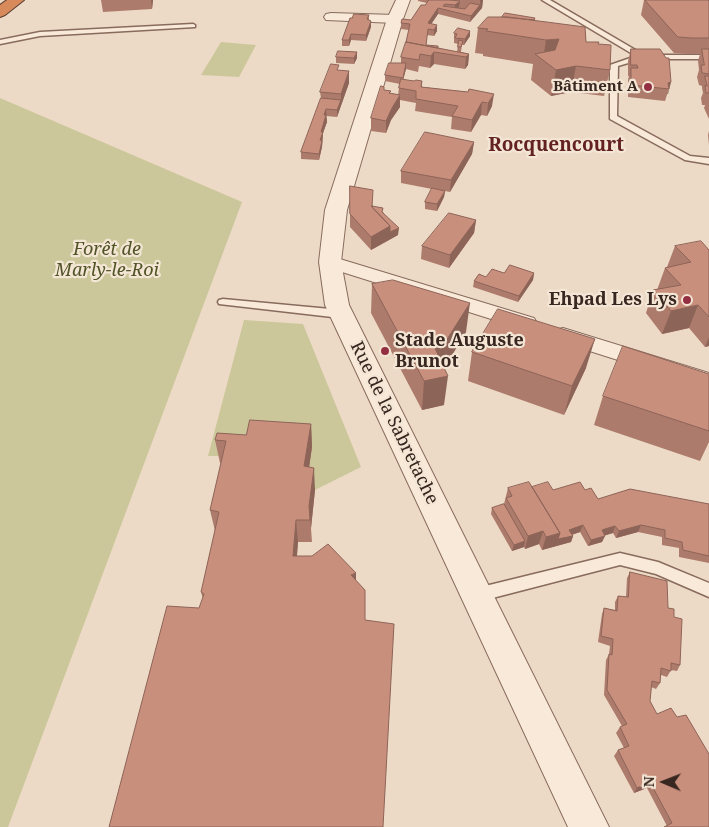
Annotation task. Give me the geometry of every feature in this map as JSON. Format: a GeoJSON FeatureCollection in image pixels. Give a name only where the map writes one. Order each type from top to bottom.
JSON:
{"type":"FeatureCollection","features":[{"type":"Feature","properties":{"kind":"highway"},"geometry":{"type":"LineString","coordinates":[[0,12],[17,0]]}},
{"type":"Feature","properties":{"kind":"street"},"geometry":{"type":"LineString","coordinates":[[331,18],[399,10]]}},
{"type":"Feature","properties":{"kind":"street","name":"Rue de la Sabretache"},"geometry":{"type":"LineString","coordinates":[[399,10],[336,210],[330,262],[337,305],[588,827]]}},
{"type":"Feature","properties":{"kind":"street"},"geometry":{"type":"LineString","coordinates":[[330,262],[709,381]]}},
{"type":"Feature","properties":{"kind":"lane"},"geometry":{"type":"LineString","coordinates":[[546,0],[642,57]]}},
{"type":"Feature","properties":{"kind":"lane"},"geometry":{"type":"LineString","coordinates":[[0,42],[40,34],[193,26]]}},
{"type":"Feature","properties":{"kind":"lane"},"geometry":{"type":"LineString","coordinates":[[709,57],[642,57],[614,64],[613,117],[688,158],[709,161]]}},
{"type":"Feature","properties":{"kind":"lane"},"geometry":{"type":"LineString","coordinates":[[222,302],[341,314]]}},
{"type":"Feature","properties":{"kind":"lane"},"geometry":{"type":"LineString","coordinates":[[478,595],[620,559],[658,568],[709,590]]}},
{"type":"Feature","properties":{"kind":"green space"},"geometry":{"type":"Polygon","coordinates":[[[221,42],[256,45],[239,77],[201,75],[221,42]]]}},
{"type":"Feature","properties":{"kind":"green space","name":"Forêt de Marly-le-Roi"},"geometry":{"type":"Polygon","coordinates":[[[0,98],[242,202],[8,827],[0,827],[0,98]]]}},
{"type":"Feature","properties":{"kind":"green space"},"geometry":{"type":"Polygon","coordinates":[[[244,320],[303,324],[361,467],[315,490],[221,456],[208,456],[244,320]]]}},
{"type":"Feature","properties":{"kind":"building"},"geometry":{"type":"Polygon","coordinates":[[[429,0],[460,1],[455,5],[445,4],[443,6],[465,9],[470,3],[480,5],[471,16],[438,8],[428,23],[437,25],[434,30],[428,29],[426,45],[438,46],[438,48],[406,42],[410,24],[401,23],[402,19],[411,20],[421,5],[425,5],[429,0]]]}},
{"type":"Feature","properties":{"kind":"building"},"geometry":{"type":"Polygon","coordinates":[[[645,0],[708,0],[709,38],[678,37],[645,0]]]}},
{"type":"Feature","properties":{"kind":"building"},"geometry":{"type":"Polygon","coordinates":[[[505,13],[535,18],[534,20],[502,17],[505,13]]]}},
{"type":"Feature","properties":{"kind":"building"},"geometry":{"type":"Polygon","coordinates":[[[354,14],[369,15],[367,19],[371,21],[366,35],[351,34],[349,40],[342,40],[350,18],[354,14]]]}},
{"type":"Feature","properties":{"kind":"building"},"geometry":{"type":"Polygon","coordinates":[[[488,17],[508,17],[585,27],[586,42],[599,42],[598,44],[611,45],[610,70],[576,66],[556,70],[535,54],[555,50],[559,39],[546,40],[486,31],[488,29],[478,28],[488,17]]]}},
{"type":"Feature","properties":{"kind":"building"},"geometry":{"type":"Polygon","coordinates":[[[458,28],[470,31],[465,39],[455,38],[457,34],[454,33],[458,28]]]}},
{"type":"Feature","properties":{"kind":"building"},"geometry":{"type":"Polygon","coordinates":[[[459,40],[463,41],[461,47],[458,47],[459,40]]]}},
{"type":"Feature","properties":{"kind":"building"},"geometry":{"type":"Polygon","coordinates":[[[406,42],[469,54],[466,57],[434,52],[431,56],[420,54],[419,60],[401,57],[406,42]]]}},
{"type":"Feature","properties":{"kind":"building"},"geometry":{"type":"Polygon","coordinates":[[[631,49],[660,49],[666,58],[669,58],[671,82],[668,83],[669,89],[631,85],[631,68],[638,68],[637,65],[631,65],[631,49]]]}},
{"type":"Feature","properties":{"kind":"building"},"geometry":{"type":"Polygon","coordinates":[[[702,49],[709,49],[709,74],[702,73],[701,65],[704,65],[702,49]]]}},
{"type":"Feature","properties":{"kind":"building"},"geometry":{"type":"Polygon","coordinates":[[[338,51],[357,52],[354,58],[336,57],[338,51]]]}},
{"type":"Feature","properties":{"kind":"building"},"geometry":{"type":"Polygon","coordinates":[[[389,63],[406,63],[403,78],[385,75],[389,63]]]}},
{"type":"Feature","properties":{"kind":"building"},"geometry":{"type":"Polygon","coordinates":[[[331,64],[339,65],[337,70],[349,71],[341,94],[320,92],[331,64]]]}},
{"type":"Feature","properties":{"kind":"building"},"geometry":{"type":"Polygon","coordinates":[[[705,76],[709,76],[709,93],[706,93],[705,76]]]}},
{"type":"Feature","properties":{"kind":"building"},"geometry":{"type":"Polygon","coordinates":[[[401,79],[422,81],[421,87],[468,92],[469,89],[494,94],[488,103],[482,102],[472,120],[452,116],[458,106],[416,99],[416,91],[399,88],[401,79]]]}},
{"type":"Feature","properties":{"kind":"building"},"geometry":{"type":"Polygon","coordinates":[[[381,86],[384,87],[384,90],[391,91],[389,93],[400,95],[386,121],[371,118],[381,86]]]}},
{"type":"Feature","properties":{"kind":"building"},"geometry":{"type":"Polygon","coordinates":[[[321,98],[341,100],[337,110],[326,109],[319,154],[301,152],[321,98]]]}},
{"type":"Feature","properties":{"kind":"building"},"geometry":{"type":"Polygon","coordinates":[[[425,132],[474,142],[451,180],[401,171],[425,132]]]}},
{"type":"Feature","properties":{"kind":"building"},"geometry":{"type":"Polygon","coordinates":[[[350,186],[373,190],[372,207],[390,226],[371,237],[350,214],[350,186]]]}},
{"type":"Feature","properties":{"kind":"building"},"geometry":{"type":"Polygon","coordinates":[[[432,188],[445,191],[437,204],[425,202],[432,188]]]}},
{"type":"Feature","properties":{"kind":"building"},"geometry":{"type":"Polygon","coordinates":[[[372,206],[383,208],[382,212],[399,228],[390,232],[390,226],[372,206]]]}},
{"type":"Feature","properties":{"kind":"building"},"geometry":{"type":"Polygon","coordinates":[[[449,213],[476,220],[450,255],[422,246],[449,213]]]}},
{"type":"Feature","properties":{"kind":"building"},"geometry":{"type":"Polygon","coordinates":[[[701,241],[709,250],[709,317],[698,305],[671,311],[653,290],[681,285],[665,268],[691,262],[675,246],[701,241]]]}},
{"type":"Feature","properties":{"kind":"building"},"geometry":{"type":"Polygon","coordinates":[[[510,265],[534,273],[519,296],[474,281],[479,274],[486,277],[492,269],[504,273],[510,265]]]}},
{"type":"Feature","properties":{"kind":"building"},"geometry":{"type":"Polygon","coordinates":[[[393,280],[470,303],[446,341],[433,344],[448,376],[424,381],[372,284],[393,280]]]}},
{"type":"Feature","properties":{"kind":"building"},"geometry":{"type":"Polygon","coordinates":[[[498,309],[595,339],[572,386],[472,352],[498,309]]]}},
{"type":"Feature","properties":{"kind":"building"},"geometry":{"type":"Polygon","coordinates":[[[623,346],[709,374],[709,431],[603,396],[623,346]]]}},
{"type":"Feature","properties":{"kind":"building"},"geometry":{"type":"Polygon","coordinates":[[[250,420],[311,424],[304,466],[314,468],[309,506],[310,520],[296,520],[293,556],[312,556],[328,544],[356,573],[351,575],[365,590],[365,620],[394,624],[383,827],[109,827],[167,606],[199,608],[204,594],[201,592],[219,512],[210,510],[226,441],[215,440],[217,433],[246,435],[250,420]]]}},
{"type":"Feature","properties":{"kind":"building"},"geometry":{"type":"Polygon","coordinates":[[[529,482],[560,533],[546,537],[543,531],[528,536],[506,498],[512,496],[508,488],[529,482]]]}},
{"type":"Feature","properties":{"kind":"building"},"geometry":{"type":"Polygon","coordinates":[[[548,482],[553,490],[580,482],[585,490],[591,488],[598,499],[630,489],[709,504],[709,556],[683,550],[682,542],[665,538],[665,530],[641,525],[619,531],[615,526],[605,529],[602,530],[605,536],[591,540],[583,525],[569,530],[573,536],[558,539],[560,533],[532,487],[548,482]]]}},
{"type":"Feature","properties":{"kind":"building"},"geometry":{"type":"Polygon","coordinates":[[[504,504],[525,541],[514,545],[492,508],[504,504]]]}},
{"type":"Feature","properties":{"kind":"building"},"geometry":{"type":"Polygon","coordinates":[[[630,572],[667,581],[668,608],[674,609],[674,617],[682,619],[680,665],[671,663],[671,671],[661,668],[660,683],[652,681],[650,701],[657,714],[671,708],[677,717],[686,715],[709,754],[709,827],[664,827],[672,823],[650,782],[637,788],[618,750],[629,746],[620,727],[627,724],[607,690],[609,654],[612,655],[613,639],[601,636],[604,608],[617,611],[618,596],[628,597],[630,572]]]}},
{"type":"Feature","properties":{"kind":"place","name":"Bâtiment A"},"geometry":{"type":"Point","coordinates":[648,87]}},
{"type":"Feature","properties":{"kind":"place","name":"Ehpad Les Lys"},"geometry":{"type":"Point","coordinates":[687,300]}},
{"type":"Feature","properties":{"kind":"place","name":"Stade Auguste Brunot"},"geometry":{"type":"Point","coordinates":[385,351]}},
{"type":"Feature","properties":{"kind":"district","name":"Rocquencourt"},"geometry":{"type":"Point","coordinates":[556,146]}}]}
